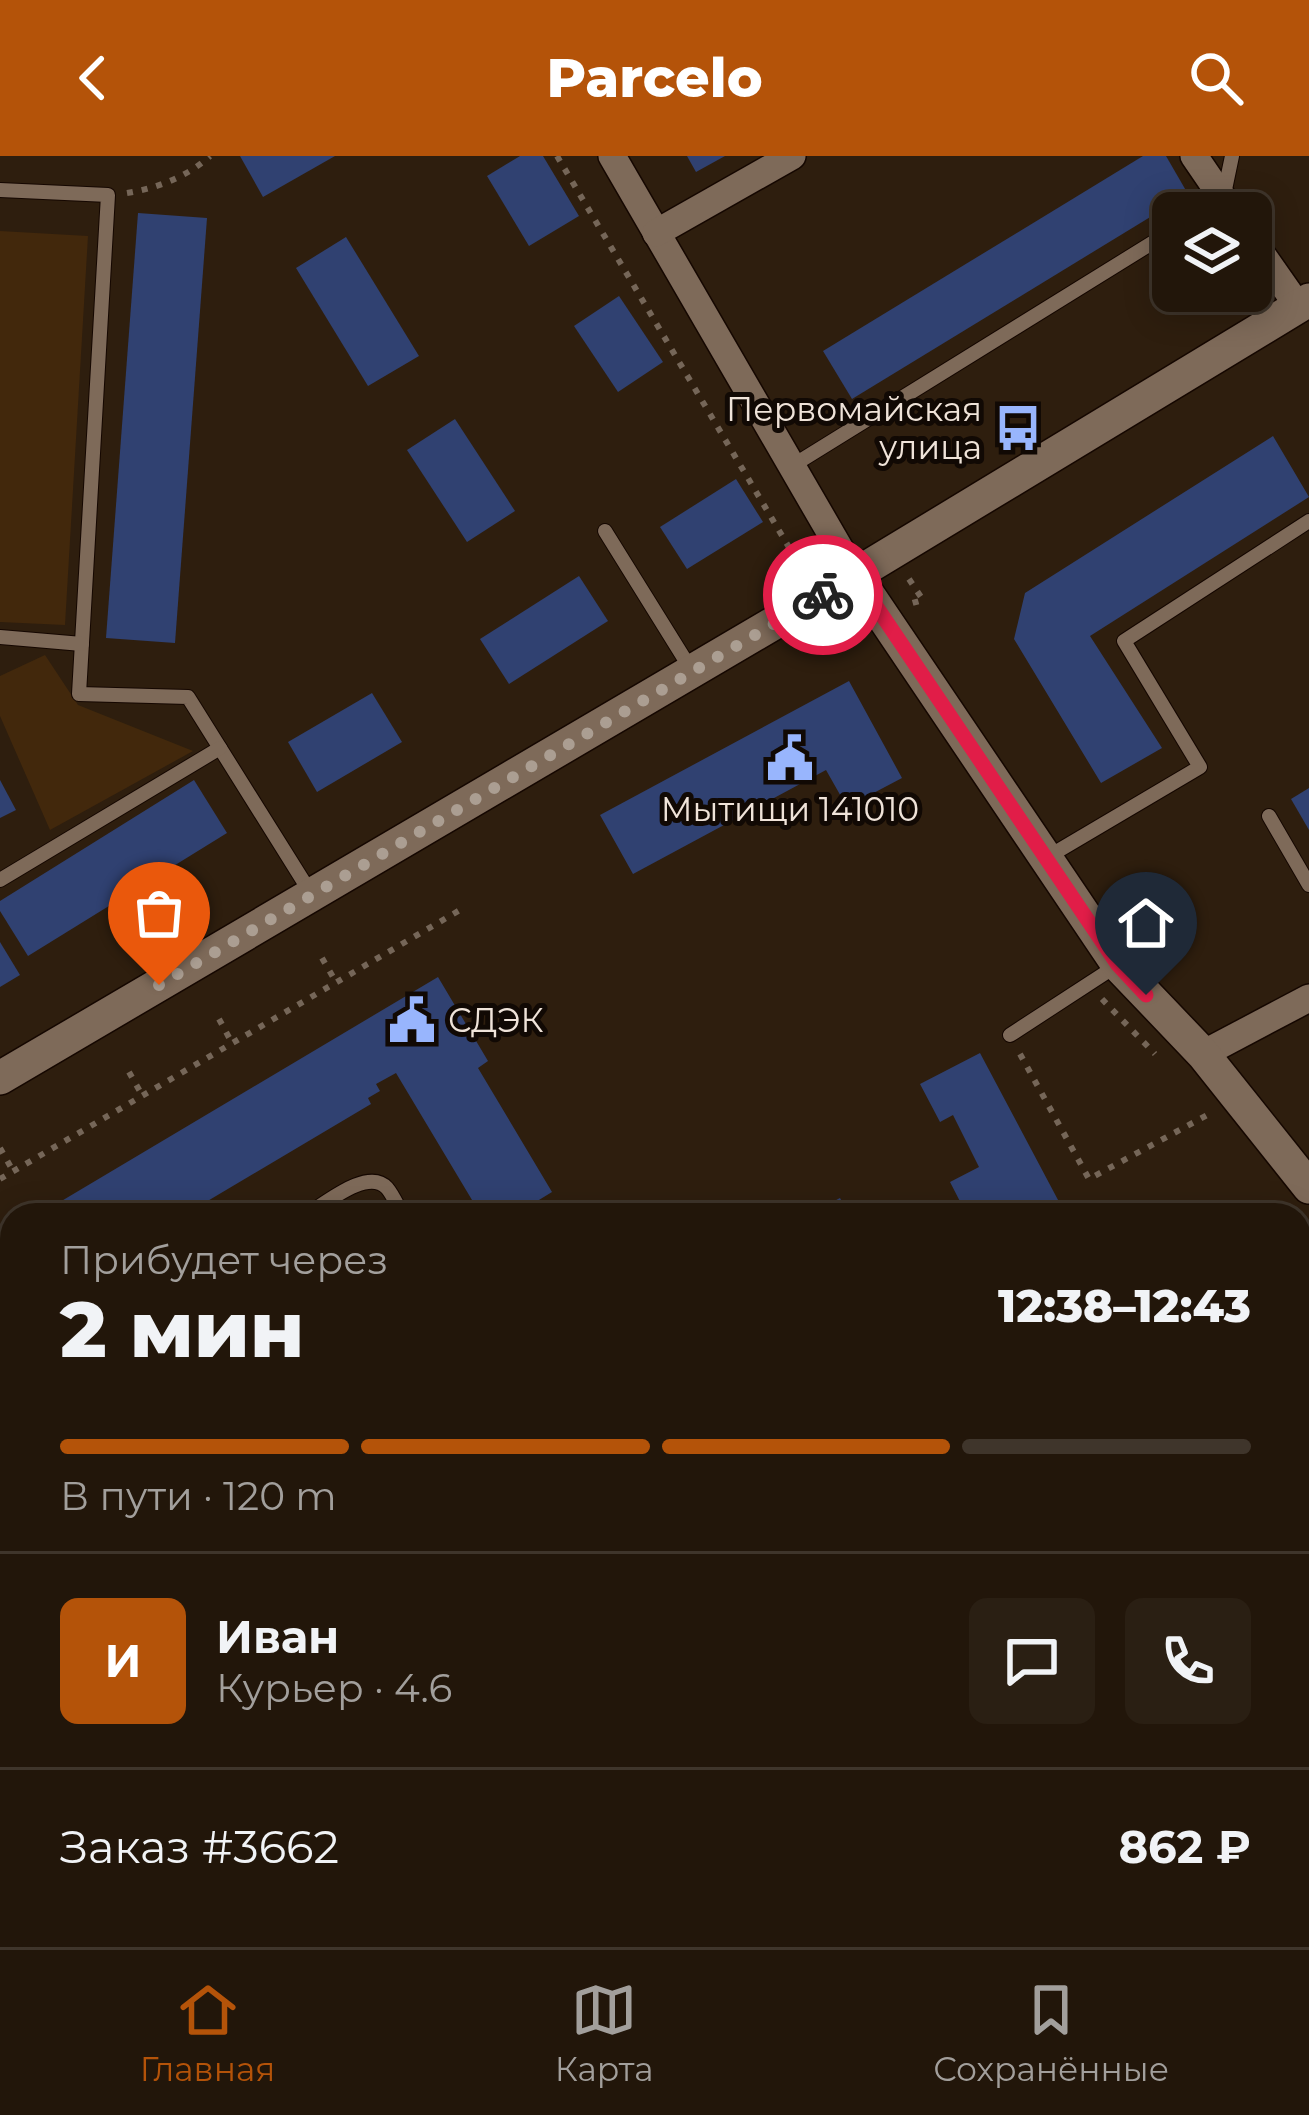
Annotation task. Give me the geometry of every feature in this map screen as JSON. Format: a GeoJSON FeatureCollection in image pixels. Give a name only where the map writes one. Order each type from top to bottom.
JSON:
{"type":"FeatureCollection","features":[{"type":"Feature","properties":{"kind":"street"},"geometry":{"type":"LineString","coordinates":[[612,156],[855,575],[1045,859],[1118,965],[1203,1054],[1309,1187]]}},
{"type":"Feature","properties":{"kind":"street"},"geometry":{"type":"LineString","coordinates":[[656,233],[792,156]]}},
{"type":"Feature","properties":{"kind":"street"},"geometry":{"type":"LineString","coordinates":[[1194,156],[1211,192]]}},
{"type":"Feature","properties":{"kind":"street"},"geometry":{"type":"LineString","coordinates":[[0,1078],[1305,310],[1272,267]]}},
{"type":"Feature","properties":{"kind":"street"},"geometry":{"type":"LineString","coordinates":[[1203,1054],[1309,998]]}},
{"type":"Feature","properties":{"kind":"lane"},"geometry":{"type":"LineString","coordinates":[[1223,192],[1232,156]]}},
{"type":"Feature","properties":{"kind":"lane"},"geometry":{"type":"LineString","coordinates":[[0,190],[108,195],[79,694],[188,697],[312,895]]}},
{"type":"Feature","properties":{"kind":"lane"},"geometry":{"type":"LineString","coordinates":[[792,466],[1152,243]]}},
{"type":"Feature","properties":{"kind":"lane"},"geometry":{"type":"LineString","coordinates":[[1045,859],[1200,767],[1124,640],[1309,521]]}},
{"type":"Feature","properties":{"kind":"lane"},"geometry":{"type":"LineString","coordinates":[[605,531],[692,671]]}},
{"type":"Feature","properties":{"kind":"lane"},"geometry":{"type":"LineString","coordinates":[[0,637],[82,644]]}},
{"type":"Feature","properties":{"kind":"lane"},"geometry":{"type":"LineString","coordinates":[[0,880],[220,748]]}},
{"type":"Feature","properties":{"kind":"lane"},"geometry":{"type":"LineString","coordinates":[[1269,816],[1309,885]]}},
{"type":"Feature","properties":{"kind":"lane"},"geometry":{"type":"LineString","coordinates":[[1010,1035],[1118,965]]}},
{"type":"Feature","properties":{"kind":"lane"},"geometry":{"type":"LineString","coordinates":[[327,1203],[365,1181],[386,1187],[396,1203]]}},
{"type":"Feature","properties":{"kind":"path"},"geometry":{"type":"LineString","coordinates":[[108,195],[154,188],[210,156]]}},
{"type":"Feature","properties":{"kind":"path"},"geometry":{"type":"LineString","coordinates":[[557,156],[789,551]]}},
{"type":"Feature","properties":{"kind":"path"},"geometry":{"type":"LineString","coordinates":[[0,1179],[460,910]]}},
{"type":"Feature","properties":{"kind":"path"},"geometry":{"type":"LineString","coordinates":[[322,958],[336,982]]}},
{"type":"Feature","properties":{"kind":"path"},"geometry":{"type":"LineString","coordinates":[[219,1019],[232,1042]]}},
{"type":"Feature","properties":{"kind":"path"},"geometry":{"type":"LineString","coordinates":[[1010,1035],[1089,1179],[1213,1112],[1226,1124]]}},
{"type":"Feature","properties":{"kind":"path"},"geometry":{"type":"LineString","coordinates":[[128,1072],[142,1095]]}},
{"type":"Feature","properties":{"kind":"path"},"geometry":{"type":"LineString","coordinates":[[0,1148],[14,1171]]}},
{"type":"Feature","properties":{"kind":"shaded area"},"geometry":{"type":"Polygon","coordinates":[[[0,231],[88,236],[65,625],[0,622],[0,231]]]}},
{"type":"Feature","properties":{"kind":"shaded area"},"geometry":{"type":"Polygon","coordinates":[[[45,655],[78,705],[193,751],[50,830],[0,716],[0,676],[45,655]]]}},
{"type":"Feature","properties":{"kind":"building"},"geometry":{"type":"Polygon","coordinates":[[[240,156],[335,156],[263,197],[240,156]]]}},
{"type":"Feature","properties":{"kind":"building"},"geometry":{"type":"Polygon","coordinates":[[[520,156],[543,156],[579,216],[529,246],[487,176],[520,156]]]}},
{"type":"Feature","properties":{"kind":"building"},"geometry":{"type":"Polygon","coordinates":[[[687,156],[725,156],[696,172],[687,156]]]}},
{"type":"Feature","properties":{"kind":"building"},"geometry":{"type":"Polygon","coordinates":[[[1143,156],[1166,156],[1187,192],[1152,192],[1152,216],[852,399],[823,351],[1143,156]]]}},
{"type":"Feature","properties":{"kind":"building"},"geometry":{"type":"Polygon","coordinates":[[[138,213],[207,218],[175,643],[106,638],[138,213]]]}},
{"type":"Feature","properties":{"kind":"building"},"geometry":{"type":"Polygon","coordinates":[[[346,237],[419,356],[368,386],[296,268],[346,237]]]}},
{"type":"Feature","properties":{"kind":"building"},"geometry":{"type":"Polygon","coordinates":[[[619,296],[663,362],[618,392],[574,326],[619,296]]]}},
{"type":"Feature","properties":{"kind":"building"},"geometry":{"type":"Polygon","coordinates":[[[455,419],[515,511],[467,542],[407,450],[455,419]]]}},
{"type":"Feature","properties":{"kind":"building"},"geometry":{"type":"Polygon","coordinates":[[[1273,436],[1309,497],[1090,636],[1162,748],[1101,783],[1014,639],[1025,593],[1273,436]]]}},
{"type":"Feature","properties":{"kind":"building"},"geometry":{"type":"Polygon","coordinates":[[[736,479],[763,522],[687,569],[660,527],[736,479]]]}},
{"type":"Feature","properties":{"kind":"building"},"geometry":{"type":"Polygon","coordinates":[[[579,576],[608,621],[509,684],[480,639],[579,576]]]}},
{"type":"Feature","properties":{"kind":"building"},"geometry":{"type":"Polygon","coordinates":[[[849,681],[902,778],[847,807],[826,770],[633,874],[600,815],[849,681]]]}},
{"type":"Feature","properties":{"kind":"building"},"geometry":{"type":"Polygon","coordinates":[[[372,693],[402,742],[317,792],[288,742],[372,693]]]}},
{"type":"Feature","properties":{"kind":"building"},"geometry":{"type":"Polygon","coordinates":[[[0,780],[16,810],[0,818],[0,780]]]}},
{"type":"Feature","properties":{"kind":"building"},"geometry":{"type":"Polygon","coordinates":[[[194,780],[227,833],[28,956],[0,911],[0,901],[194,780]]]}},
{"type":"Feature","properties":{"kind":"building"},"geometry":{"type":"Polygon","coordinates":[[[1309,788],[1309,830],[1291,799],[1309,788]]]}},
{"type":"Feature","properties":{"kind":"building"},"geometry":{"type":"Polygon","coordinates":[[[0,942],[20,975],[0,987],[0,942]]]}},
{"type":"Feature","properties":{"kind":"building"},"geometry":{"type":"Polygon","coordinates":[[[438,977],[488,1061],[478,1068],[552,1192],[534,1203],[474,1203],[396,1073],[376,1084],[380,1091],[368,1098],[371,1104],[204,1203],[58,1203],[438,977]]]}},
{"type":"Feature","properties":{"kind":"building"},"geometry":{"type":"Polygon","coordinates":[[[980,1053],[1060,1203],[961,1203],[950,1182],[979,1167],[953,1115],[940,1122],[920,1084],[980,1053]]]}},
{"type":"Feature","properties":{"kind":"way so far"},"geometry":{"type":"LineString","coordinates":[[159,985],[823,595]]}},
{"type":"Feature","properties":{"kind":"place","name":"Первомайская улица"},"geometry":{"type":"Point","coordinates":[1018,428]}},
{"type":"Feature","properties":{"kind":"place","name":"Мытищи 141010"},"geometry":{"type":"Point","coordinates":[790,758]}},
{"type":"Feature","properties":{"kind":"place","name":"СДЭК"},"geometry":{"type":"Point","coordinates":[412,1020]}},
{"type":"Feature","properties":{"kind":"route"},"geometry":{"type":"LineString","coordinates":[[823,595],[855,575],[1118,965],[1146,995]]}}]}
